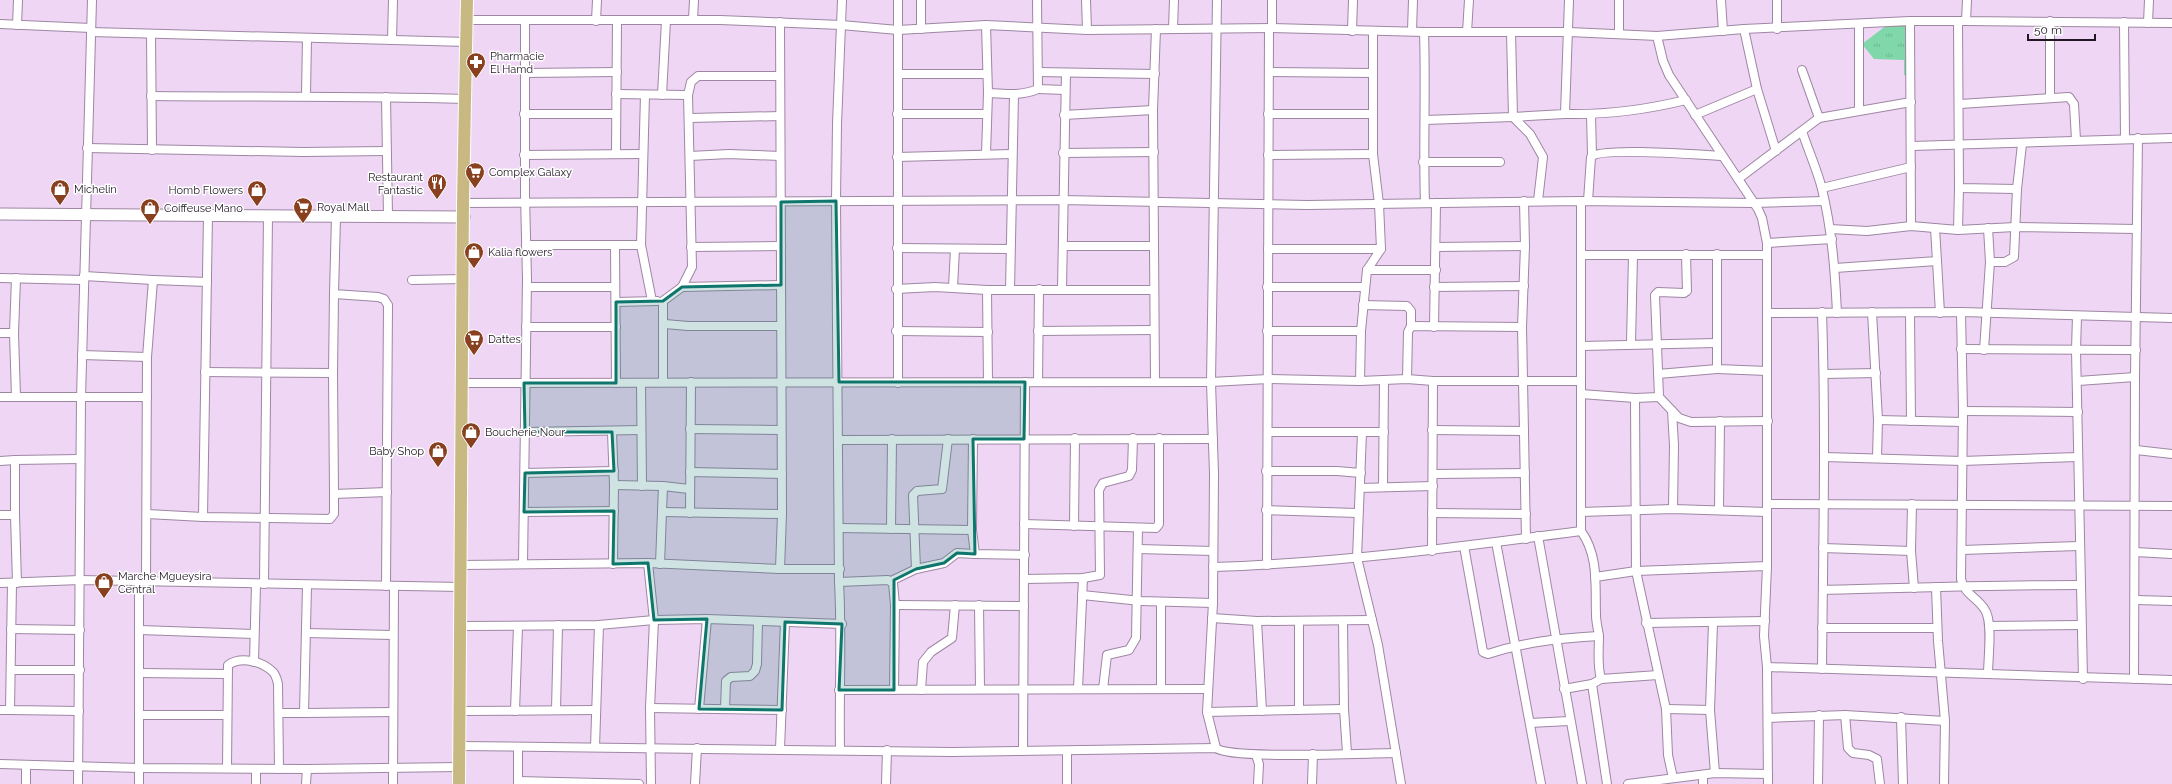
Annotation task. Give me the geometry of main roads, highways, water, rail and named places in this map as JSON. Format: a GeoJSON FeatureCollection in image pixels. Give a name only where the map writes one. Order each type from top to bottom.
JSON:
{"type":"FeatureCollection","features":[{"type":"Feature","properties":{"kind":"main road"},"geometry":{"type":"LineString","coordinates":[[459,784],[463,384],[463,203],[467,0]]}},
{"type":"Feature","properties":{"kind":"place","name":"Pharmacie El Hamd"},"geometry":{"type":"Point","coordinates":[476,79]}},
{"type":"Feature","properties":{"kind":"place","name":"Complex Galaxy"},"geometry":{"type":"Point","coordinates":[475,189]}},
{"type":"Feature","properties":{"kind":"place","name":"Restaurant Fantastic"},"geometry":{"type":"Point","coordinates":[437,200]}},
{"type":"Feature","properties":{"kind":"place","name":"Michelin"},"geometry":{"type":"Point","coordinates":[60,206]}},
{"type":"Feature","properties":{"kind":"place","name":"Homb Flowers"},"geometry":{"type":"Point","coordinates":[257,207]}},
{"type":"Feature","properties":{"kind":"place","name":"Royal Mall"},"geometry":{"type":"Point","coordinates":[303,224]}},
{"type":"Feature","properties":{"kind":"place","name":"Coiffeuse Mano"},"geometry":{"type":"Point","coordinates":[150,225]}},
{"type":"Feature","properties":{"kind":"place","name":"Kalia flowers"},"geometry":{"type":"Point","coordinates":[474,269]}},
{"type":"Feature","properties":{"kind":"place","name":"Dattes"},"geometry":{"type":"Point","coordinates":[474,356]}},
{"type":"Feature","properties":{"kind":"place","name":"Boucherie Nour"},"geometry":{"type":"Point","coordinates":[471,449]}},
{"type":"Feature","properties":{"kind":"place","name":"Baby Shop"},"geometry":{"type":"Point","coordinates":[438,468]}},
{"type":"Feature","properties":{"kind":"place","name":"Marche Mgueysira Central"},"geometry":{"type":"Point","coordinates":[104,599]}}]}
